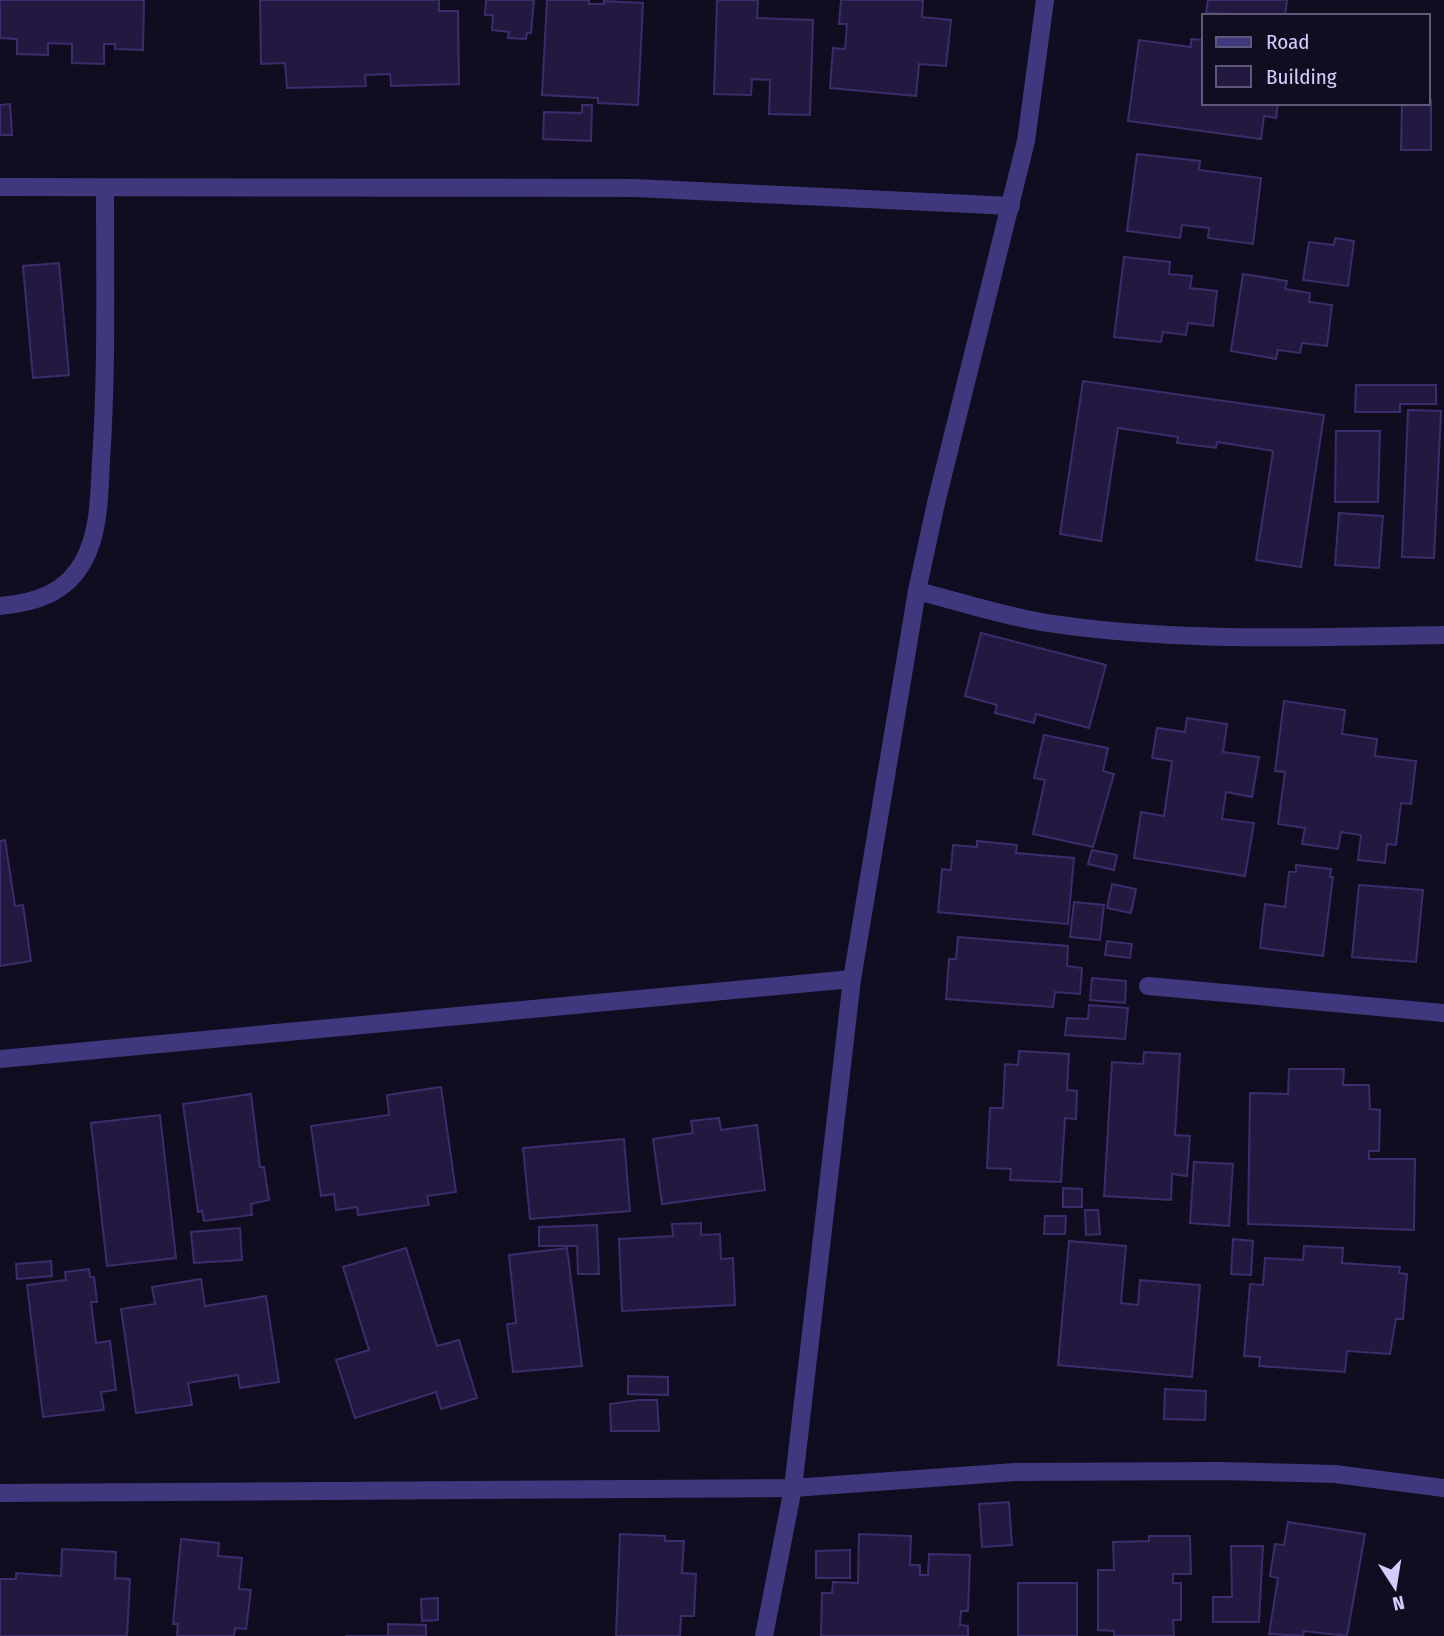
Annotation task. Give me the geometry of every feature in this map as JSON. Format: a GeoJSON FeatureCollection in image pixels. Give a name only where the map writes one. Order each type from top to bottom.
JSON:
{"type":"FeatureCollection","features":[{"type":"Feature","properties":{"kind":"street"},"geometry":{"type":"LineString","coordinates":[[764,1636],[793,1488],[852,979],[917,591],[936,503],[1011,206],[1037,76],[1045,0]]}},
{"type":"Feature","properties":{"kind":"street"},"geometry":{"type":"LineString","coordinates":[[0,187],[635,188],[1011,206]]}},
{"type":"Feature","properties":{"kind":"street"},"geometry":{"type":"LineString","coordinates":[[0,606],[24,604],[50,596],[68,581],[83,561],[94,537],[104,411],[105,189]]}},
{"type":"Feature","properties":{"kind":"street"},"geometry":{"type":"LineString","coordinates":[[917,591],[1040,621],[1125,632],[1280,637],[1444,635]]}},
{"type":"Feature","properties":{"kind":"street"},"geometry":{"type":"LineString","coordinates":[[0,1059],[852,979]]}},
{"type":"Feature","properties":{"kind":"street"},"geometry":{"type":"LineString","coordinates":[[1148,986],[1444,1013]]}},
{"type":"Feature","properties":{"kind":"street"},"geometry":{"type":"LineString","coordinates":[[0,1493],[793,1488],[1015,1472],[1206,1471],[1335,1474],[1444,1488]]}},
{"type":"Feature","properties":{"kind":"building"},"geometry":{"type":"Polygon","coordinates":[[[0,0],[144,0],[143,50],[115,49],[115,44],[104,44],[104,64],[72,63],[72,44],[48,43],[48,55],[17,54],[17,39],[0,38],[0,0]]]}},
{"type":"Feature","properties":{"kind":"building"},"geometry":{"type":"Polygon","coordinates":[[[260,0],[439,0],[439,11],[458,11],[459,84],[391,86],[390,74],[365,75],[366,86],[287,88],[285,63],[261,64],[260,0]]]}},
{"type":"Feature","properties":{"kind":"building"},"geometry":{"type":"Polygon","coordinates":[[[486,0],[534,0],[531,33],[527,33],[526,39],[508,38],[509,32],[492,30],[493,15],[485,15],[486,0]]]}},
{"type":"Feature","properties":{"kind":"building"},"geometry":{"type":"Polygon","coordinates":[[[547,0],[589,0],[589,4],[604,4],[604,1],[643,3],[638,105],[598,103],[598,98],[542,95],[547,0]]]}},
{"type":"Feature","properties":{"kind":"building"},"geometry":{"type":"Polygon","coordinates":[[[717,0],[758,0],[757,18],[813,20],[810,115],[769,114],[770,80],[752,79],[751,95],[714,94],[717,0]]]}},
{"type":"Feature","properties":{"kind":"building"},"geometry":{"type":"Polygon","coordinates":[[[841,0],[923,0],[922,17],[951,20],[946,66],[919,64],[916,96],[830,88],[833,48],[845,49],[847,24],[839,24],[841,0]]]}},
{"type":"Feature","properties":{"kind":"building"},"geometry":{"type":"Polygon","coordinates":[[[1208,0],[1287,0],[1285,14],[1206,13],[1208,0]]]}},
{"type":"Feature","properties":{"kind":"building"},"geometry":{"type":"Polygon","coordinates":[[[1191,39],[1202,40],[1202,105],[1278,105],[1276,118],[1264,116],[1261,139],[1128,121],[1139,40],[1191,47],[1191,39]]]}},
{"type":"Feature","properties":{"kind":"building"},"geometry":{"type":"Polygon","coordinates":[[[1431,100],[1431,150],[1401,150],[1402,105],[1430,105],[1431,100]]]}},
{"type":"Feature","properties":{"kind":"building"},"geometry":{"type":"Polygon","coordinates":[[[10,104],[12,135],[0,135],[0,105],[10,104]]]}},
{"type":"Feature","properties":{"kind":"building"},"geometry":{"type":"Polygon","coordinates":[[[582,105],[592,105],[591,141],[543,139],[544,112],[582,113],[582,105]]]}},
{"type":"Feature","properties":{"kind":"building"},"geometry":{"type":"Polygon","coordinates":[[[1137,154],[1200,161],[1199,170],[1261,178],[1253,244],[1208,238],[1209,228],[1182,225],[1180,238],[1127,231],[1137,154]]]}},
{"type":"Feature","properties":{"kind":"building"},"geometry":{"type":"Polygon","coordinates":[[[1335,238],[1354,241],[1348,286],[1303,280],[1309,242],[1334,245],[1335,238]]]}},
{"type":"Feature","properties":{"kind":"building"},"geometry":{"type":"Polygon","coordinates":[[[1124,257],[1170,262],[1169,274],[1192,276],[1190,288],[1217,291],[1213,326],[1188,323],[1186,335],[1163,332],[1161,342],[1114,337],[1124,257]]]}},
{"type":"Feature","properties":{"kind":"building"},"geometry":{"type":"Polygon","coordinates":[[[59,263],[69,375],[33,378],[23,266],[59,263]]]}},
{"type":"Feature","properties":{"kind":"building"},"geometry":{"type":"Polygon","coordinates":[[[1243,274],[1287,281],[1285,289],[1310,293],[1309,302],[1332,305],[1327,346],[1302,343],[1300,353],[1278,350],[1276,359],[1231,351],[1243,274]]]}},
{"type":"Feature","properties":{"kind":"building"},"geometry":{"type":"Polygon","coordinates":[[[1083,381],[1324,415],[1301,567],[1256,560],[1273,451],[1217,442],[1216,448],[1177,443],[1178,437],[1118,428],[1101,541],[1060,534],[1083,381]]]}},
{"type":"Feature","properties":{"kind":"building"},"geometry":{"type":"Polygon","coordinates":[[[1356,385],[1436,385],[1436,404],[1400,404],[1400,412],[1355,412],[1356,385]]]}},
{"type":"Feature","properties":{"kind":"building"},"geometry":{"type":"Polygon","coordinates":[[[1408,410],[1441,411],[1434,558],[1402,557],[1408,410]]]}},
{"type":"Feature","properties":{"kind":"building"},"geometry":{"type":"Polygon","coordinates":[[[1336,431],[1380,431],[1378,502],[1335,502],[1336,431]]]}},
{"type":"Feature","properties":{"kind":"building"},"geometry":{"type":"Polygon","coordinates":[[[1339,513],[1383,516],[1379,568],[1335,565],[1339,513]]]}},
{"type":"Feature","properties":{"kind":"building"},"geometry":{"type":"Polygon","coordinates":[[[981,633],[1106,665],[1089,728],[1036,714],[1034,723],[995,713],[997,705],[965,696],[981,633]]]}},
{"type":"Feature","properties":{"kind":"building"},"geometry":{"type":"Polygon","coordinates":[[[1284,701],[1345,710],[1342,734],[1377,739],[1375,756],[1416,761],[1411,804],[1401,803],[1396,845],[1387,844],[1385,863],[1358,860],[1361,835],[1341,832],[1338,849],[1302,844],[1305,828],[1278,824],[1285,772],[1275,771],[1284,701]]]}},
{"type":"Feature","properties":{"kind":"building"},"geometry":{"type":"Polygon","coordinates":[[[1187,718],[1227,724],[1223,752],[1259,757],[1252,797],[1226,792],[1222,819],[1254,823],[1245,876],[1134,858],[1141,812],[1164,816],[1172,761],[1152,758],[1157,728],[1185,732],[1187,718]]]}},
{"type":"Feature","properties":{"kind":"building"},"geometry":{"type":"Polygon","coordinates":[[[1044,735],[1108,748],[1103,771],[1114,774],[1093,847],[1033,834],[1045,780],[1034,778],[1044,735]]]}},
{"type":"Feature","properties":{"kind":"building"},"geometry":{"type":"Polygon","coordinates":[[[5,840],[15,906],[23,905],[31,961],[0,966],[0,841],[5,840]]]}},
{"type":"Feature","properties":{"kind":"building"},"geometry":{"type":"Polygon","coordinates":[[[977,841],[1017,845],[1016,853],[1074,858],[1068,924],[938,912],[942,869],[951,870],[953,845],[977,847],[977,841]]]}},
{"type":"Feature","properties":{"kind":"building"},"geometry":{"type":"Polygon","coordinates":[[[1092,850],[1117,855],[1114,870],[1088,864],[1092,850]]]}},
{"type":"Feature","properties":{"kind":"building"},"geometry":{"type":"Polygon","coordinates":[[[1296,865],[1331,869],[1330,877],[1333,877],[1323,956],[1260,948],[1265,904],[1285,907],[1289,872],[1296,872],[1296,865]]]}},
{"type":"Feature","properties":{"kind":"building"},"geometry":{"type":"Polygon","coordinates":[[[1112,884],[1136,889],[1131,913],[1107,908],[1112,884]]]}},
{"type":"Feature","properties":{"kind":"building"},"geometry":{"type":"Polygon","coordinates":[[[1359,885],[1423,890],[1416,962],[1352,957],[1359,885]]]}},
{"type":"Feature","properties":{"kind":"building"},"geometry":{"type":"Polygon","coordinates":[[[1074,902],[1104,905],[1100,940],[1070,937],[1074,902]]]}},
{"type":"Feature","properties":{"kind":"building"},"geometry":{"type":"Polygon","coordinates":[[[958,937],[1068,946],[1067,966],[1082,968],[1080,994],[1055,992],[1053,1007],[946,999],[949,959],[956,959],[958,937]]]}},
{"type":"Feature","properties":{"kind":"building"},"geometry":{"type":"Polygon","coordinates":[[[1107,941],[1132,944],[1130,958],[1105,955],[1107,941]]]}},
{"type":"Feature","properties":{"kind":"building"},"geometry":{"type":"Polygon","coordinates":[[[1092,978],[1126,981],[1125,1003],[1090,1000],[1092,978]]]}},
{"type":"Feature","properties":{"kind":"building"},"geometry":{"type":"Polygon","coordinates":[[[1089,1005],[1128,1008],[1125,1039],[1065,1035],[1067,1018],[1088,1019],[1089,1005]]]}},
{"type":"Feature","properties":{"kind":"building"},"geometry":{"type":"Polygon","coordinates":[[[1019,1051],[1069,1054],[1067,1090],[1077,1091],[1076,1119],[1065,1118],[1061,1182],[1010,1180],[1011,1169],[987,1168],[990,1108],[1003,1108],[1005,1064],[1018,1065],[1019,1051]]]}},
{"type":"Feature","properties":{"kind":"building"},"geometry":{"type":"Polygon","coordinates":[[[1144,1052],[1180,1054],[1175,1135],[1190,1136],[1187,1176],[1172,1174],[1171,1200],[1104,1196],[1112,1062],[1143,1064],[1144,1052]]]}},
{"type":"Feature","properties":{"kind":"building"},"geometry":{"type":"Polygon","coordinates":[[[1289,1069],[1344,1069],[1343,1085],[1369,1085],[1370,1109],[1380,1110],[1379,1151],[1369,1151],[1369,1159],[1415,1159],[1414,1230],[1248,1224],[1250,1093],[1288,1094],[1289,1069]]]}},
{"type":"Feature","properties":{"kind":"building"},"geometry":{"type":"Polygon","coordinates":[[[441,1087],[456,1192],[427,1196],[429,1205],[358,1215],[357,1207],[336,1210],[334,1194],[321,1196],[311,1126],[389,1115],[387,1095],[441,1087]]]}},
{"type":"Feature","properties":{"kind":"building"},"geometry":{"type":"Polygon","coordinates":[[[251,1094],[260,1167],[264,1167],[269,1200],[251,1204],[252,1215],[204,1221],[202,1211],[198,1212],[183,1104],[251,1094]]]}},
{"type":"Feature","properties":{"kind":"building"},"geometry":{"type":"Polygon","coordinates":[[[160,1115],[176,1258],[107,1266],[91,1123],[160,1115]]]}},
{"type":"Feature","properties":{"kind":"building"},"geometry":{"type":"Polygon","coordinates":[[[719,1118],[721,1130],[757,1125],[765,1190],[662,1204],[653,1139],[693,1133],[691,1121],[719,1118]]]}},
{"type":"Feature","properties":{"kind":"building"},"geometry":{"type":"Polygon","coordinates":[[[624,1139],[630,1211],[530,1219],[523,1148],[624,1139]]]}},
{"type":"Feature","properties":{"kind":"building"},"geometry":{"type":"Polygon","coordinates":[[[1194,1162],[1233,1164],[1229,1226],[1190,1223],[1194,1162]]]}},
{"type":"Feature","properties":{"kind":"building"},"geometry":{"type":"Polygon","coordinates":[[[1063,1188],[1082,1189],[1082,1207],[1063,1207],[1063,1188]]]}},
{"type":"Feature","properties":{"kind":"building"},"geometry":{"type":"Polygon","coordinates":[[[1085,1210],[1098,1210],[1100,1234],[1086,1235],[1085,1210]]]}},
{"type":"Feature","properties":{"kind":"building"},"geometry":{"type":"Polygon","coordinates":[[[1045,1216],[1066,1216],[1065,1234],[1044,1234],[1045,1216]]]}},
{"type":"Feature","properties":{"kind":"building"},"geometry":{"type":"Polygon","coordinates":[[[701,1223],[701,1235],[720,1234],[721,1259],[733,1258],[735,1305],[622,1311],[619,1239],[673,1236],[672,1224],[701,1223]]]}},
{"type":"Feature","properties":{"kind":"building"},"geometry":{"type":"Polygon","coordinates":[[[597,1225],[599,1274],[578,1274],[577,1246],[539,1246],[539,1227],[597,1225]]]}},
{"type":"Feature","properties":{"kind":"building"},"geometry":{"type":"Polygon","coordinates":[[[240,1228],[242,1260],[194,1263],[191,1232],[240,1228]]]}},
{"type":"Feature","properties":{"kind":"building"},"geometry":{"type":"Polygon","coordinates":[[[1233,1239],[1253,1241],[1251,1275],[1231,1274],[1233,1239]]]}},
{"type":"Feature","properties":{"kind":"building"},"geometry":{"type":"Polygon","coordinates":[[[1069,1241],[1126,1246],[1121,1303],[1138,1305],[1140,1280],[1200,1285],[1192,1377],[1058,1365],[1069,1241]]]}},
{"type":"Feature","properties":{"kind":"building"},"geometry":{"type":"Polygon","coordinates":[[[1304,1246],[1343,1248],[1342,1263],[1400,1267],[1399,1273],[1407,1274],[1403,1319],[1396,1319],[1390,1354],[1347,1351],[1345,1372],[1259,1366],[1260,1357],[1244,1356],[1250,1284],[1263,1285],[1265,1258],[1303,1260],[1304,1246]]]}},
{"type":"Feature","properties":{"kind":"building"},"geometry":{"type":"Polygon","coordinates":[[[406,1248],[437,1346],[459,1340],[477,1398],[441,1409],[436,1392],[355,1418],[336,1360],[369,1350],[343,1267],[406,1248]]]}},
{"type":"Feature","properties":{"kind":"building"},"geometry":{"type":"Polygon","coordinates":[[[567,1248],[582,1366],[513,1372],[507,1324],[516,1323],[509,1255],[567,1248]]]}},
{"type":"Feature","properties":{"kind":"building"},"geometry":{"type":"Polygon","coordinates":[[[51,1261],[52,1276],[17,1279],[16,1264],[51,1261]]]}},
{"type":"Feature","properties":{"kind":"building"},"geometry":{"type":"Polygon","coordinates":[[[89,1269],[90,1277],[94,1277],[97,1302],[91,1302],[96,1343],[110,1341],[116,1390],[101,1392],[104,1410],[43,1417],[27,1285],[66,1280],[65,1272],[89,1269]]]}},
{"type":"Feature","properties":{"kind":"building"},"geometry":{"type":"Polygon","coordinates":[[[201,1279],[205,1306],[266,1296],[279,1382],[240,1388],[238,1375],[188,1383],[192,1405],[136,1413],[121,1309],[155,1304],[152,1287],[201,1279]]]}},
{"type":"Feature","properties":{"kind":"building"},"geometry":{"type":"Polygon","coordinates":[[[628,1376],[668,1377],[668,1395],[628,1394],[628,1376]]]}},
{"type":"Feature","properties":{"kind":"building"},"geometry":{"type":"Polygon","coordinates":[[[1165,1389],[1206,1391],[1205,1420],[1164,1419],[1165,1389]]]}},
{"type":"Feature","properties":{"kind":"building"},"geometry":{"type":"Polygon","coordinates":[[[657,1400],[659,1431],[611,1431],[610,1404],[657,1400]]]}},
{"type":"Feature","properties":{"kind":"building"},"geometry":{"type":"Polygon","coordinates":[[[1009,1502],[1012,1545],[982,1547],[979,1504],[1009,1502]]]}},
{"type":"Feature","properties":{"kind":"building"},"geometry":{"type":"Polygon","coordinates":[[[1288,1522],[1365,1534],[1347,1636],[1304,1631],[1303,1636],[1269,1634],[1278,1578],[1270,1576],[1275,1544],[1284,1545],[1288,1522]]]}},
{"type":"Feature","properties":{"kind":"building"},"geometry":{"type":"Polygon","coordinates":[[[620,1534],[665,1536],[665,1541],[684,1541],[682,1573],[696,1574],[694,1616],[681,1616],[680,1636],[616,1636],[620,1534]]]}},
{"type":"Feature","properties":{"kind":"building"},"geometry":{"type":"Polygon","coordinates":[[[859,1534],[911,1536],[910,1565],[920,1565],[920,1575],[928,1575],[929,1554],[970,1555],[968,1611],[961,1611],[960,1625],[968,1626],[968,1636],[821,1636],[822,1593],[832,1593],[833,1582],[858,1583],[859,1534]]]}},
{"type":"Feature","properties":{"kind":"building"},"geometry":{"type":"Polygon","coordinates":[[[1149,1536],[1190,1536],[1191,1574],[1173,1574],[1173,1583],[1181,1583],[1181,1620],[1173,1620],[1174,1636],[1114,1636],[1114,1631],[1098,1630],[1098,1570],[1114,1570],[1113,1542],[1149,1541],[1149,1536]]]}},
{"type":"Feature","properties":{"kind":"building"},"geometry":{"type":"Polygon","coordinates":[[[181,1539],[219,1543],[218,1556],[242,1558],[239,1589],[251,1590],[246,1629],[235,1628],[234,1636],[177,1636],[178,1624],[173,1624],[181,1539]]]}},
{"type":"Feature","properties":{"kind":"building"},"geometry":{"type":"Polygon","coordinates":[[[1231,1546],[1263,1546],[1259,1622],[1213,1622],[1213,1597],[1232,1597],[1231,1546]]]}},
{"type":"Feature","properties":{"kind":"building"},"geometry":{"type":"Polygon","coordinates":[[[62,1549],[116,1552],[115,1578],[130,1579],[127,1636],[0,1636],[0,1579],[16,1579],[16,1573],[61,1576],[62,1549]]]}},
{"type":"Feature","properties":{"kind":"building"},"geometry":{"type":"Polygon","coordinates":[[[850,1550],[850,1578],[816,1578],[816,1551],[850,1550]]]}},
{"type":"Feature","properties":{"kind":"building"},"geometry":{"type":"Polygon","coordinates":[[[1018,1583],[1077,1583],[1077,1636],[1018,1636],[1018,1583]]]}},
{"type":"Feature","properties":{"kind":"building"},"geometry":{"type":"Polygon","coordinates":[[[438,1598],[438,1620],[422,1621],[421,1599],[438,1598]]]}},
{"type":"Feature","properties":{"kind":"building"},"geometry":{"type":"Polygon","coordinates":[[[388,1624],[426,1625],[426,1636],[388,1636],[388,1624]]]}}]}
